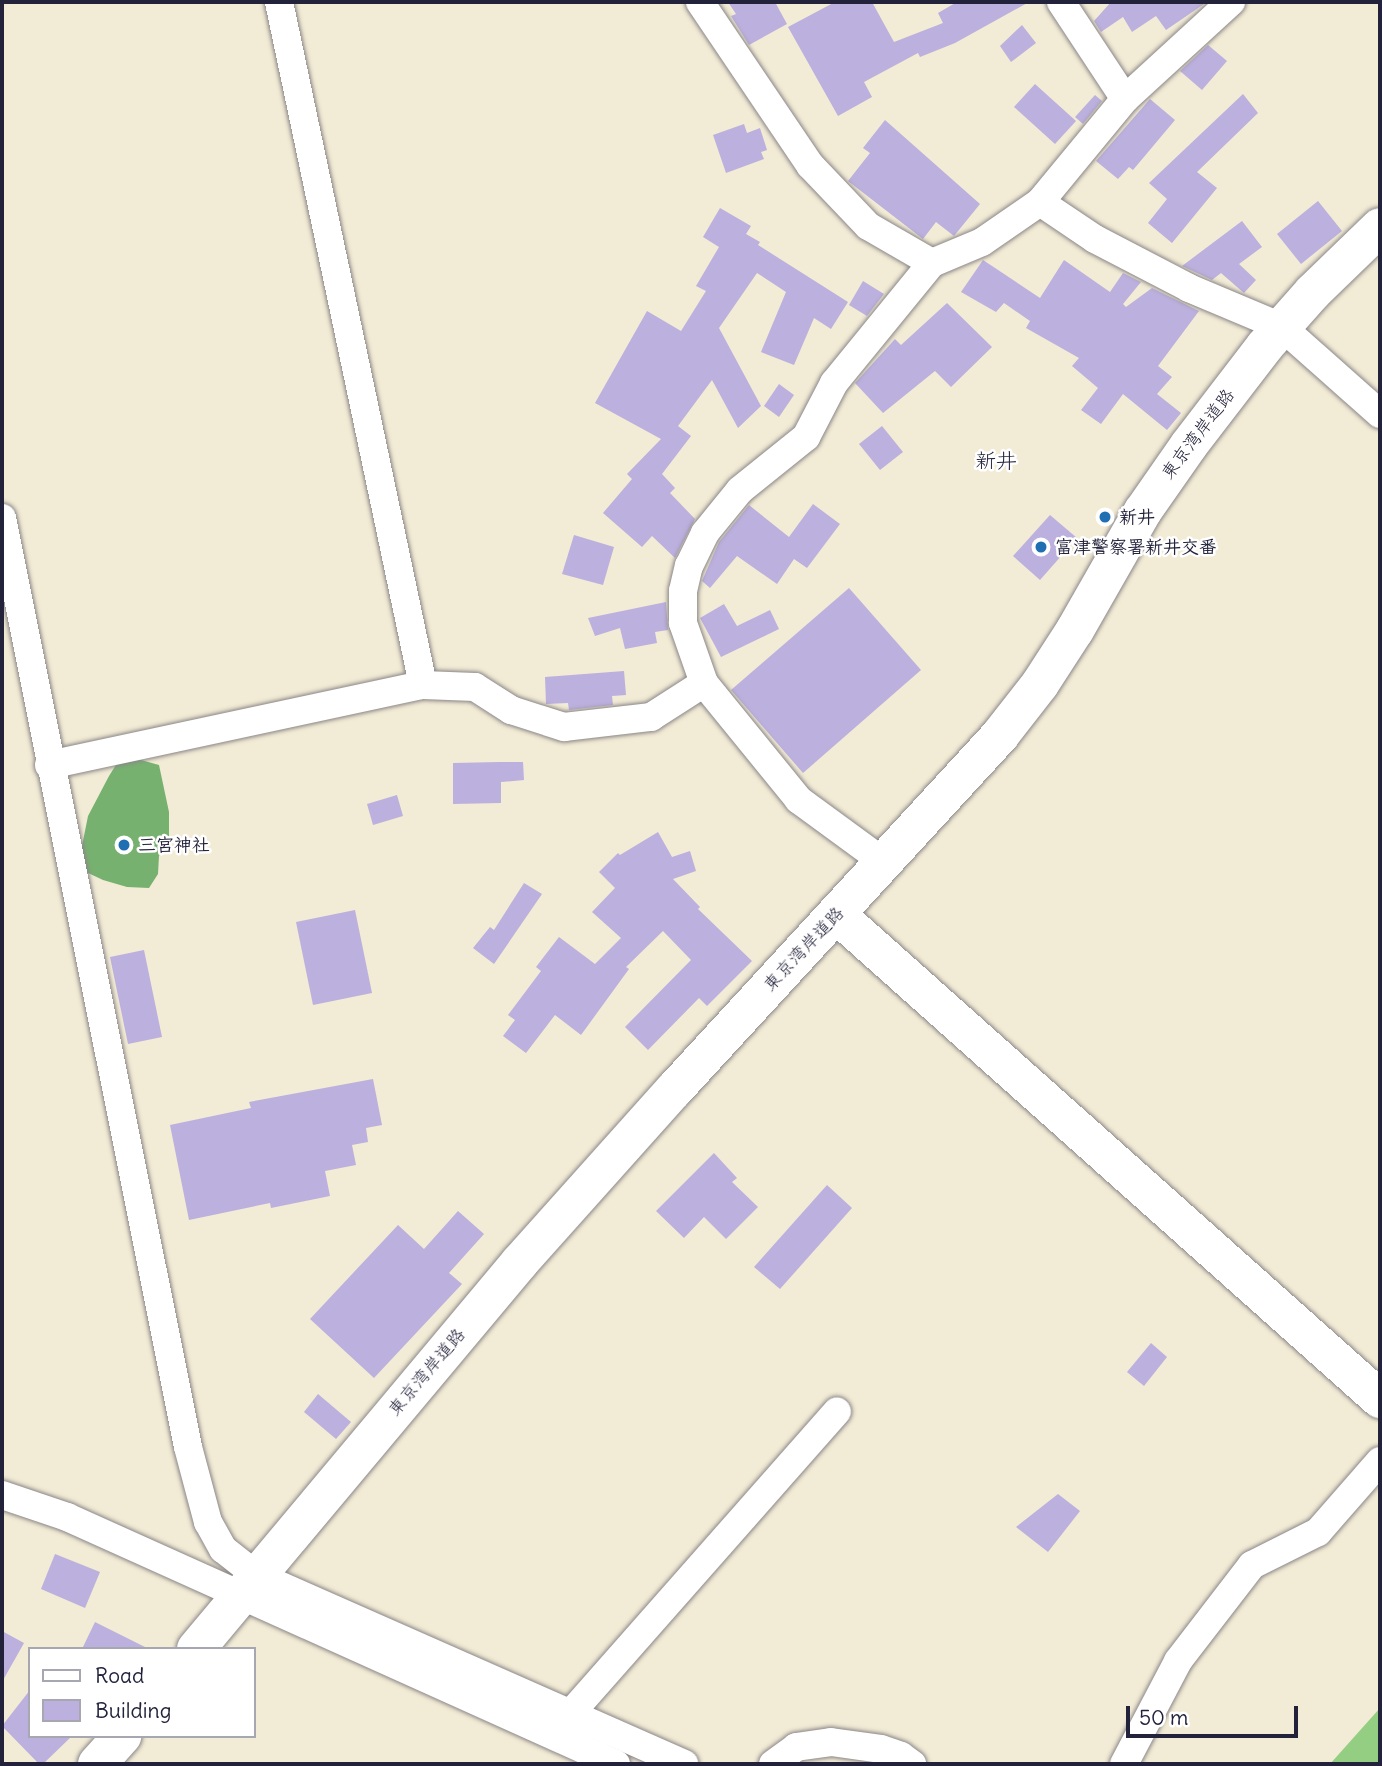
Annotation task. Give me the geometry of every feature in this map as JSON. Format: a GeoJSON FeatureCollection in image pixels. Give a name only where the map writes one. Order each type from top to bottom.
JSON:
{"type":"FeatureCollection","features":[{"type":"Feature","properties":{"kind":"main road","name":"東京湾岸道路"},"geometry":{"type":"LineString","coordinates":[[198,1647],[520,1262],[1002,734],[1040,684],[1075,630],[1150,500],[1189,444],[1312,292],[1380,227]]}},
{"type":"Feature","properties":{"kind":"main road"},"geometry":{"type":"LineString","coordinates":[[836,914],[1380,1399]]}},
{"type":"Feature","properties":{"kind":"main road"},"geometry":{"type":"LineString","coordinates":[[97,1764],[120,1738]]}},
{"type":"Feature","properties":{"kind":"street"},"geometry":{"type":"LineString","coordinates":[[279,2],[423,685]]}},
{"type":"Feature","properties":{"kind":"street"},"geometry":{"type":"LineString","coordinates":[[700,2],[810,165],[868,226],[932,263]]}},
{"type":"Feature","properties":{"kind":"street"},"geometry":{"type":"LineString","coordinates":[[1061,2],[1125,99]]}},
{"type":"Feature","properties":{"kind":"street"},"geometry":{"type":"LineString","coordinates":[[884,863],[799,800],[704,683],[683,623],[683,591],[690,566],[705,533],[740,491],[806,437],[834,383],[932,263],[982,242],[1040,202],[1125,99],[1231,2]]}},
{"type":"Feature","properties":{"kind":"street"},"geometry":{"type":"LineString","coordinates":[[1040,202],[1095,239],[1189,288],[1282,327],[1380,414]]}},
{"type":"Feature","properties":{"kind":"street"},"geometry":{"type":"LineString","coordinates":[[2,518],[5,547],[191,1460],[213,1531],[248,1585],[616,1764]]}},
{"type":"Feature","properties":{"kind":"street"},"geometry":{"type":"LineString","coordinates":[[49,765],[423,685],[475,687],[511,710],[564,727],[651,717],[704,683]]}},
{"type":"Feature","properties":{"kind":"street"},"geometry":{"type":"LineString","coordinates":[[571,1713],[837,1411]]}},
{"type":"Feature","properties":{"kind":"street"},"geometry":{"type":"LineString","coordinates":[[1124,1764],[1178,1661],[1252,1565],[1318,1532],[1380,1461]]}},
{"type":"Feature","properties":{"kind":"street"},"geometry":{"type":"LineString","coordinates":[[2,1495],[248,1585],[571,1713],[684,1764]]}},
{"type":"Feature","properties":{"kind":"street"},"geometry":{"type":"LineString","coordinates":[[773,1764],[796,1747],[831,1742],[881,1749],[901,1756],[912,1764]]}},
{"type":"Feature","properties":{"kind":"green space"},"geometry":{"type":"Polygon","coordinates":[[[134,758],[159,765],[169,812],[169,840],[159,856],[158,874],[149,888],[127,887],[103,880],[86,872],[80,856],[88,816],[109,776],[119,760],[134,758]]]}},
{"type":"Feature","properties":{"kind":"green space"},"geometry":{"type":"Polygon","coordinates":[[[1380,1708],[1380,1764],[1330,1764],[1380,1708]]]}},
{"type":"Feature","properties":{"kind":"building"},"geometry":{"type":"Polygon","coordinates":[[[728,2],[775,2],[787,24],[749,45],[731,16],[736,14],[728,2]]]}},
{"type":"Feature","properties":{"kind":"building"},"geometry":{"type":"Polygon","coordinates":[[[835,2],[872,2],[894,42],[943,23],[938,13],[957,2],[1029,2],[955,43],[920,57],[918,53],[864,82],[872,97],[838,116],[788,27],[835,2]]]}},
{"type":"Feature","properties":{"kind":"building"},"geometry":{"type":"Polygon","coordinates":[[[1111,2],[1207,2],[1166,30],[1156,16],[1132,32],[1123,17],[1101,32],[1094,21],[1111,2]]]}},
{"type":"Feature","properties":{"kind":"building"},"geometry":{"type":"Polygon","coordinates":[[[1022,25],[1036,43],[1011,62],[1000,46],[1022,25]]]}},
{"type":"Feature","properties":{"kind":"building"},"geometry":{"type":"Polygon","coordinates":[[[1208,45],[1227,61],[1202,90],[1180,71],[1208,45]]]}},
{"type":"Feature","properties":{"kind":"building"},"geometry":{"type":"Polygon","coordinates":[[[1035,84],[1076,121],[1055,144],[1014,107],[1035,84]]]}},
{"type":"Feature","properties":{"kind":"building"},"geometry":{"type":"Polygon","coordinates":[[[1243,94],[1258,113],[1197,172],[1217,188],[1172,243],[1148,223],[1167,199],[1149,183],[1243,94]]]}},
{"type":"Feature","properties":{"kind":"building"},"geometry":{"type":"Polygon","coordinates":[[[1095,95],[1102,101],[1083,124],[1075,117],[1095,95]]]}},
{"type":"Feature","properties":{"kind":"building"},"geometry":{"type":"Polygon","coordinates":[[[1150,99],[1175,120],[1133,170],[1129,167],[1118,179],[1096,161],[1150,99]]]}},
{"type":"Feature","properties":{"kind":"building"},"geometry":{"type":"Polygon","coordinates":[[[885,120],[980,204],[954,236],[936,222],[923,239],[848,181],[870,153],[863,148],[885,120]]]}},
{"type":"Feature","properties":{"kind":"building"},"geometry":{"type":"Polygon","coordinates":[[[744,124],[747,133],[760,128],[767,150],[761,152],[764,159],[726,173],[713,135],[744,124]]]}},
{"type":"Feature","properties":{"kind":"building"},"geometry":{"type":"Polygon","coordinates":[[[1318,201],[1342,231],[1301,264],[1277,234],[1318,201]]]}},
{"type":"Feature","properties":{"kind":"building"},"geometry":{"type":"Polygon","coordinates":[[[720,208],[751,226],[746,234],[760,242],[758,245],[848,302],[831,329],[814,318],[794,365],[761,352],[786,292],[757,273],[719,328],[761,406],[738,428],[712,380],[678,426],[691,436],[662,474],[675,488],[670,493],[695,519],[675,558],[652,536],[642,547],[603,513],[632,479],[627,474],[661,439],[595,403],[647,311],[681,331],[706,291],[696,286],[719,247],[703,237],[720,208]]]}},
{"type":"Feature","properties":{"kind":"building"},"geometry":{"type":"Polygon","coordinates":[[[1242,221],[1262,247],[1239,264],[1256,280],[1244,293],[1221,273],[1212,280],[1182,266],[1242,221]]]}},
{"type":"Feature","properties":{"kind":"building"},"geometry":{"type":"Polygon","coordinates":[[[983,260],[1040,298],[1064,260],[1110,292],[1123,273],[1141,282],[1123,304],[1126,307],[1152,288],[1199,311],[1158,366],[1172,377],[1157,394],[1181,413],[1167,430],[1123,394],[1101,424],[1081,410],[1098,388],[1072,366],[1079,358],[1026,328],[1030,321],[1004,303],[996,312],[961,292],[983,260]]]}},
{"type":"Feature","properties":{"kind":"building"},"geometry":{"type":"Polygon","coordinates":[[[863,281],[884,294],[867,316],[849,305],[863,281]]]}},
{"type":"Feature","properties":{"kind":"building"},"geometry":{"type":"Polygon","coordinates":[[[947,303],[992,347],[951,387],[935,371],[883,413],[855,383],[895,339],[901,345],[947,303]]]}},
{"type":"Feature","properties":{"kind":"building"},"geometry":{"type":"Polygon","coordinates":[[[779,384],[794,395],[779,417],[764,406],[779,384]]]}},
{"type":"Feature","properties":{"kind":"building"},"geometry":{"type":"Polygon","coordinates":[[[882,426],[903,452],[880,470],[859,444],[882,426]]]}},
{"type":"Feature","properties":{"kind":"building"},"geometry":{"type":"Polygon","coordinates":[[[813,504],[840,524],[807,568],[794,559],[777,584],[737,556],[710,588],[702,581],[719,542],[749,505],[789,537],[813,504]]]}},
{"type":"Feature","properties":{"kind":"building"},"geometry":{"type":"Polygon","coordinates":[[[1050,515],[1077,538],[1040,580],[1013,556],[1050,515]]]}},
{"type":"Feature","properties":{"kind":"building"},"geometry":{"type":"Polygon","coordinates":[[[574,535],[614,547],[603,585],[562,574],[574,535]]]}},
{"type":"Feature","properties":{"kind":"building"},"geometry":{"type":"Polygon","coordinates":[[[849,588],[921,670],[803,773],[731,690],[849,588]]]}},
{"type":"Feature","properties":{"kind":"building"},"geometry":{"type":"Polygon","coordinates":[[[666,602],[668,630],[655,632],[657,643],[625,649],[620,628],[595,636],[588,618],[666,602]]]}},
{"type":"Feature","properties":{"kind":"building"},"geometry":{"type":"Polygon","coordinates":[[[724,604],[737,626],[770,610],[779,629],[721,657],[700,618],[724,604]]]}},
{"type":"Feature","properties":{"kind":"building"},"geometry":{"type":"Polygon","coordinates":[[[624,671],[626,695],[612,696],[613,705],[569,710],[568,703],[546,704],[545,677],[624,671]]]}},
{"type":"Feature","properties":{"kind":"building"},"geometry":{"type":"Polygon","coordinates":[[[523,762],[524,780],[501,782],[501,803],[453,804],[453,763],[523,762]]]}},
{"type":"Feature","properties":{"kind":"building"},"geometry":{"type":"Polygon","coordinates":[[[397,795],[403,816],[373,825],[367,804],[397,795]]]}},
{"type":"Feature","properties":{"kind":"building"},"geometry":{"type":"Polygon","coordinates":[[[658,832],[672,857],[690,851],[696,871],[673,879],[700,907],[698,909],[752,961],[707,1006],[699,998],[648,1050],[625,1027],[691,960],[663,931],[626,967],[629,969],[581,1035],[555,1015],[526,1053],[503,1036],[515,1020],[508,1015],[541,971],[536,967],[559,937],[595,964],[621,938],[592,912],[615,888],[599,872],[618,853],[620,855],[658,832]]]}},
{"type":"Feature","properties":{"kind":"building"},"geometry":{"type":"Polygon","coordinates":[[[524,883],[542,894],[494,964],[473,948],[490,927],[494,930],[524,883]]]}},
{"type":"Feature","properties":{"kind":"building"},"geometry":{"type":"Polygon","coordinates":[[[355,910],[372,993],[313,1005],[296,922],[355,910]]]}},
{"type":"Feature","properties":{"kind":"building"},"geometry":{"type":"Polygon","coordinates":[[[144,950],[162,1037],[128,1044],[110,957],[144,950]]]}},
{"type":"Feature","properties":{"kind":"building"},"geometry":{"type":"Polygon","coordinates":[[[373,1079],[382,1125],[366,1128],[368,1142],[352,1145],[356,1165],[325,1171],[330,1196],[271,1208],[270,1203],[189,1220],[170,1125],[251,1108],[249,1102],[373,1079]]]}},
{"type":"Feature","properties":{"kind":"building"},"geometry":{"type":"Polygon","coordinates":[[[714,1153],[737,1178],[732,1182],[758,1207],[726,1239],[704,1217],[684,1238],[656,1211],[714,1153]]]}},
{"type":"Feature","properties":{"kind":"building"},"geometry":{"type":"Polygon","coordinates":[[[827,1185],[852,1208],[780,1289],[754,1267],[827,1185]]]}},
{"type":"Feature","properties":{"kind":"building"},"geometry":{"type":"Polygon","coordinates":[[[458,1211],[484,1234],[449,1273],[462,1284],[374,1378],[310,1319],[398,1225],[424,1249],[458,1211]]]}},
{"type":"Feature","properties":{"kind":"building"},"geometry":{"type":"Polygon","coordinates":[[[1151,1343],[1167,1357],[1144,1386],[1127,1372],[1151,1343]]]}},
{"type":"Feature","properties":{"kind":"building"},"geometry":{"type":"Polygon","coordinates":[[[318,1394],[351,1422],[336,1439],[304,1412],[318,1394]]]}},
{"type":"Feature","properties":{"kind":"building"},"geometry":{"type":"Polygon","coordinates":[[[1058,1494],[1080,1511],[1048,1552],[1016,1527],[1058,1494]]]}},
{"type":"Feature","properties":{"kind":"building"},"geometry":{"type":"Polygon","coordinates":[[[55,1554],[100,1572],[85,1608],[41,1589],[55,1554]]]}},
{"type":"Feature","properties":{"kind":"building"},"geometry":{"type":"Polygon","coordinates":[[[95,1622],[145,1647],[83,1647],[95,1622]]]}},
{"type":"Feature","properties":{"kind":"building"},"geometry":{"type":"Polygon","coordinates":[[[2,1631],[24,1643],[2,1682],[2,1631]]]}},
{"type":"Feature","properties":{"kind":"building"},"geometry":{"type":"Polygon","coordinates":[[[28,1693],[28,1738],[70,1738],[43,1764],[39,1764],[2,1726],[28,1693]]]}},
{"type":"Feature","properties":{"kind":"place","name":"新井"},"geometry":{"type":"Point","coordinates":[1105,517]}},
{"type":"Feature","properties":{"kind":"place","name":"富津警察署新井交番"},"geometry":{"type":"Point","coordinates":[1041,547]}},
{"type":"Feature","properties":{"kind":"place","name":"三宮神社"},"geometry":{"type":"Point","coordinates":[124,845]}},
{"type":"Feature","properties":{"kind":"district","name":"新井"},"geometry":{"type":"Point","coordinates":[996,461]}}]}
